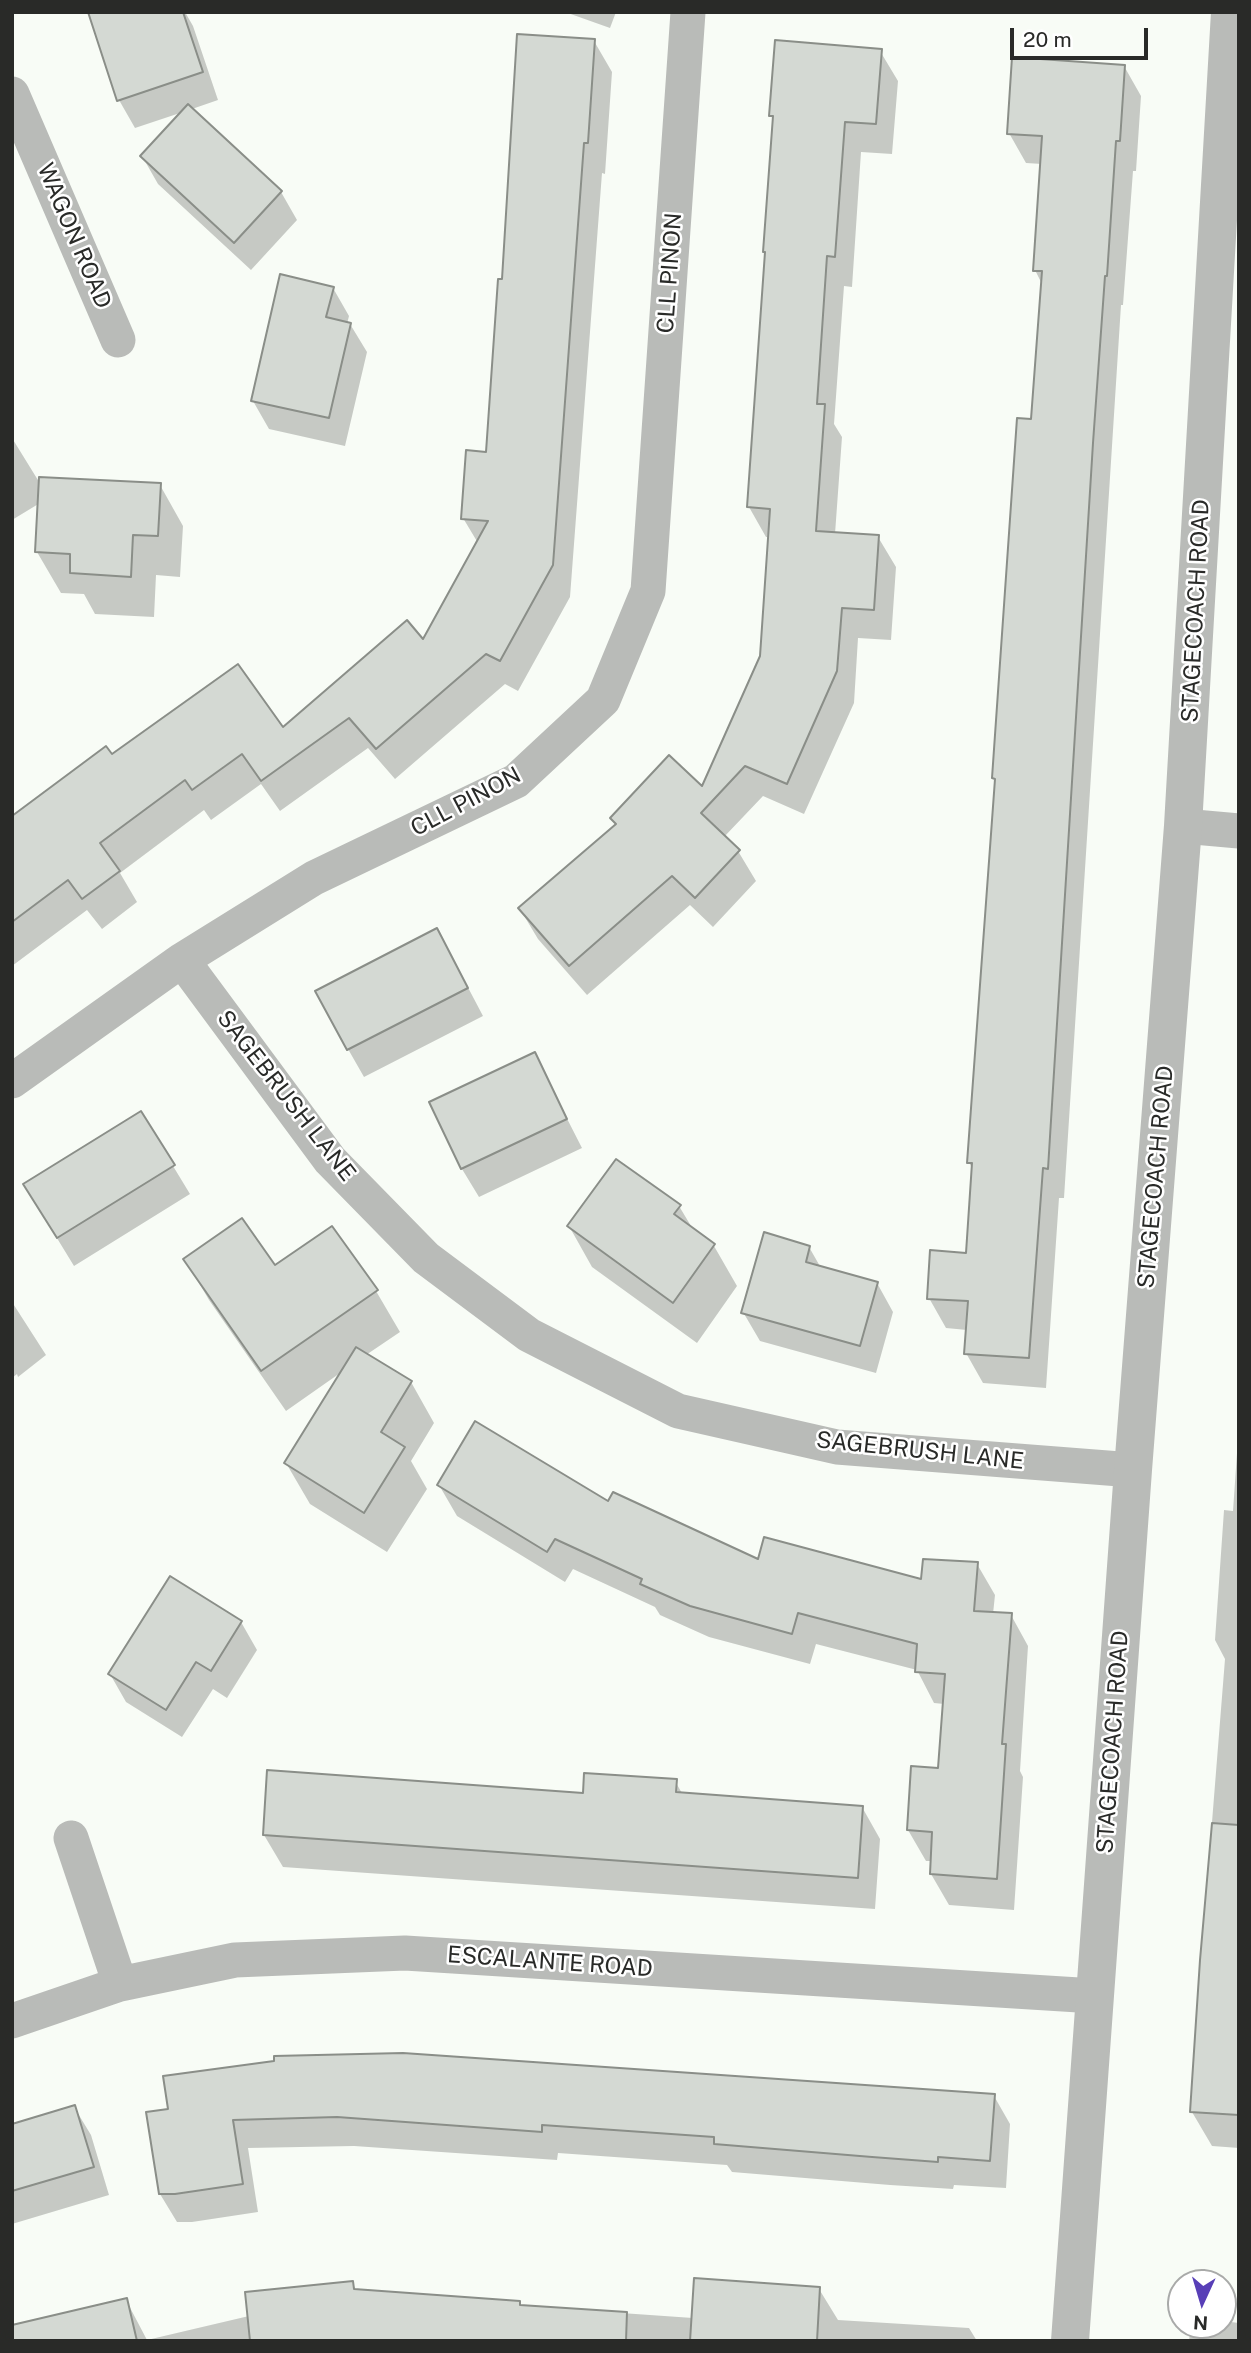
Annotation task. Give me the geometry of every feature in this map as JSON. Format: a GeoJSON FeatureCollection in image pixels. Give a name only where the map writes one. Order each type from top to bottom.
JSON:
{"type":"FeatureCollection","features":[{"type":"Feature","properties":{"kind":"street","name":"CLL PINON"},"geometry":{"type":"LineString","coordinates":[[12,1081],[182,960],[314,878],[516,781],[603,700],[648,591],[688,12]]}},
{"type":"Feature","properties":{"kind":"street","name":"STAGECOACH ROAD"},"geometry":{"type":"LineString","coordinates":[[1070,2341],[1133,1470],[1184,826],[1230,12]]}},
{"type":"Feature","properties":{"kind":"street","name":"WAGON ROAD"},"geometry":{"type":"LineString","coordinates":[[12,94],[118,340]]}},
{"type":"Feature","properties":{"kind":"street"},"geometry":{"type":"LineString","coordinates":[[1184,826],[1239,831]]}},
{"type":"Feature","properties":{"kind":"street","name":"SAGEBRUSH LANE"},"geometry":{"type":"LineString","coordinates":[[182,960],[330,1160],[426,1258],[529,1335],[678,1411],[838,1447],[1133,1470]]}},
{"type":"Feature","properties":{"kind":"street"},"geometry":{"type":"LineString","coordinates":[[71,1838],[120,1984]]}},
{"type":"Feature","properties":{"kind":"street","name":"ESCALANTE ROAD"},"geometry":{"type":"LineString","coordinates":[[12,2021],[120,1984],[235,1960],[405,1954],[1095,1996]]}},
{"type":"Feature","properties":{"kind":"building"},"geometry":{"type":"Polygon","coordinates":[[[88,12],[183,12],[203,72],[117,101],[88,12]]]}},
{"type":"Feature","properties":{"kind":"building"},"geometry":{"type":"Polygon","coordinates":[[[517,34],[595,39],[588,143],[584,143],[553,565],[500,661],[486,654],[376,749],[349,718],[261,781],[242,754],[192,790],[185,780],[100,843],[120,871],[82,899],[68,880],[12,922],[12,816],[106,746],[112,754],[238,664],[283,727],[407,620],[423,639],[488,521],[461,519],[466,450],[486,452],[498,279],[502,279],[517,34]]]}},
{"type":"Feature","properties":{"kind":"building"},"geometry":{"type":"Polygon","coordinates":[[[775,40],[882,49],[876,124],[845,122],[835,257],[827,256],[817,404],[825,404],[816,531],[879,535],[874,610],[842,608],[837,671],[787,784],[745,766],[701,813],[740,850],[695,898],[672,876],[569,966],[518,908],[616,824],[610,818],[669,755],[702,786],[760,656],[770,509],[747,507],[765,252],[773,116],[769,116],[775,40]]]}},
{"type":"Feature","properties":{"kind":"building"},"geometry":{"type":"Polygon","coordinates":[[[1012,57],[1125,65],[1120,141],[1116,141],[1093,443],[1048,1169],[1043,1168],[1029,1358],[964,1354],[968,1301],[927,1299],[930,1250],[966,1253],[972,1163],[967,1163],[995,779],[992,778],[1017,418],[1031,419],[1042,271],[1033,271],[1042,136],[1007,134],[1012,57]]]}},
{"type":"Feature","properties":{"kind":"building"},"geometry":{"type":"Polygon","coordinates":[[[188,104],[282,191],[234,243],[140,156],[188,104]]]}},
{"type":"Feature","properties":{"kind":"building"},"geometry":{"type":"Polygon","coordinates":[[[280,274],[334,287],[326,317],[351,323],[329,418],[251,401],[280,274]]]}},
{"type":"Feature","properties":{"kind":"building"},"geometry":{"type":"Polygon","coordinates":[[[39,477],[161,483],[158,536],[133,535],[131,577],[70,573],[70,554],[35,552],[39,477]]]}},
{"type":"Feature","properties":{"kind":"building"},"geometry":{"type":"Polygon","coordinates":[[[437,928],[468,988],[347,1050],[315,991],[437,928]]]}},
{"type":"Feature","properties":{"kind":"building"},"geometry":{"type":"Polygon","coordinates":[[[535,1052],[567,1119],[461,1169],[429,1102],[535,1052]]]}},
{"type":"Feature","properties":{"kind":"building"},"geometry":{"type":"Polygon","coordinates":[[[141,1111],[175,1165],[57,1238],[23,1184],[141,1111]]]}},
{"type":"Feature","properties":{"kind":"building"},"geometry":{"type":"Polygon","coordinates":[[[616,1159],[681,1205],[674,1214],[715,1244],[673,1303],[567,1226],[616,1159]]]}},
{"type":"Feature","properties":{"kind":"building"},"geometry":{"type":"Polygon","coordinates":[[[242,1218],[275,1265],[332,1226],[378,1290],[261,1371],[183,1259],[242,1218]]]}},
{"type":"Feature","properties":{"kind":"building"},"geometry":{"type":"Polygon","coordinates":[[[764,1232],[810,1246],[806,1262],[878,1282],[860,1346],[741,1313],[764,1232]]]}},
{"type":"Feature","properties":{"kind":"building"},"geometry":{"type":"Polygon","coordinates":[[[356,1347],[412,1381],[381,1432],[405,1447],[364,1513],[284,1463],[356,1347]]]}},
{"type":"Feature","properties":{"kind":"building"},"geometry":{"type":"Polygon","coordinates":[[[475,1421],[608,1501],[613,1492],[758,1559],[764,1537],[921,1579],[923,1559],[978,1562],[974,1611],[1012,1613],[1002,1744],[1006,1744],[997,1879],[930,1874],[932,1832],[907,1830],[911,1766],[938,1768],[945,1674],[915,1672],[917,1644],[798,1613],[792,1634],[690,1606],[640,1584],[642,1579],[555,1539],[547,1552],[437,1485],[475,1421]]]}},
{"type":"Feature","properties":{"kind":"building"},"geometry":{"type":"Polygon","coordinates":[[[170,1576],[242,1621],[211,1671],[196,1662],[166,1710],[108,1674],[170,1576]]]}},
{"type":"Feature","properties":{"kind":"building"},"geometry":{"type":"Polygon","coordinates":[[[267,1770],[583,1793],[584,1773],[677,1779],[676,1792],[863,1806],[858,1878],[263,1835],[267,1770]]]}},
{"type":"Feature","properties":{"kind":"building"},"geometry":{"type":"Polygon","coordinates":[[[1212,1823],[1239,1825],[1239,2115],[1190,2112],[1212,1823]]]}},
{"type":"Feature","properties":{"kind":"building"},"geometry":{"type":"Polygon","coordinates":[[[403,2053],[995,2094],[990,2161],[938,2157],[938,2162],[872,2157],[714,2144],[714,2137],[542,2125],[542,2132],[337,2117],[233,2120],[243,2184],[159,2194],[146,2112],[168,2109],[163,2076],[274,2061],[274,2056],[403,2053]]]}},
{"type":"Feature","properties":{"kind":"building"},"geometry":{"type":"Polygon","coordinates":[[[75,2105],[94,2167],[12,2191],[12,2124],[75,2105]]]}},
{"type":"Feature","properties":{"kind":"building"},"geometry":{"type":"Polygon","coordinates":[[[694,2278],[820,2287],[817,2341],[690,2341],[694,2278]]]}},
{"type":"Feature","properties":{"kind":"building"},"geometry":{"type":"Polygon","coordinates":[[[353,2281],[354,2289],[627,2312],[626,2341],[250,2341],[245,2292],[353,2281]]]}},
{"type":"Feature","properties":{"kind":"building"},"geometry":{"type":"Polygon","coordinates":[[[127,2298],[137,2341],[12,2341],[12,2325],[127,2298]]]}}]}
